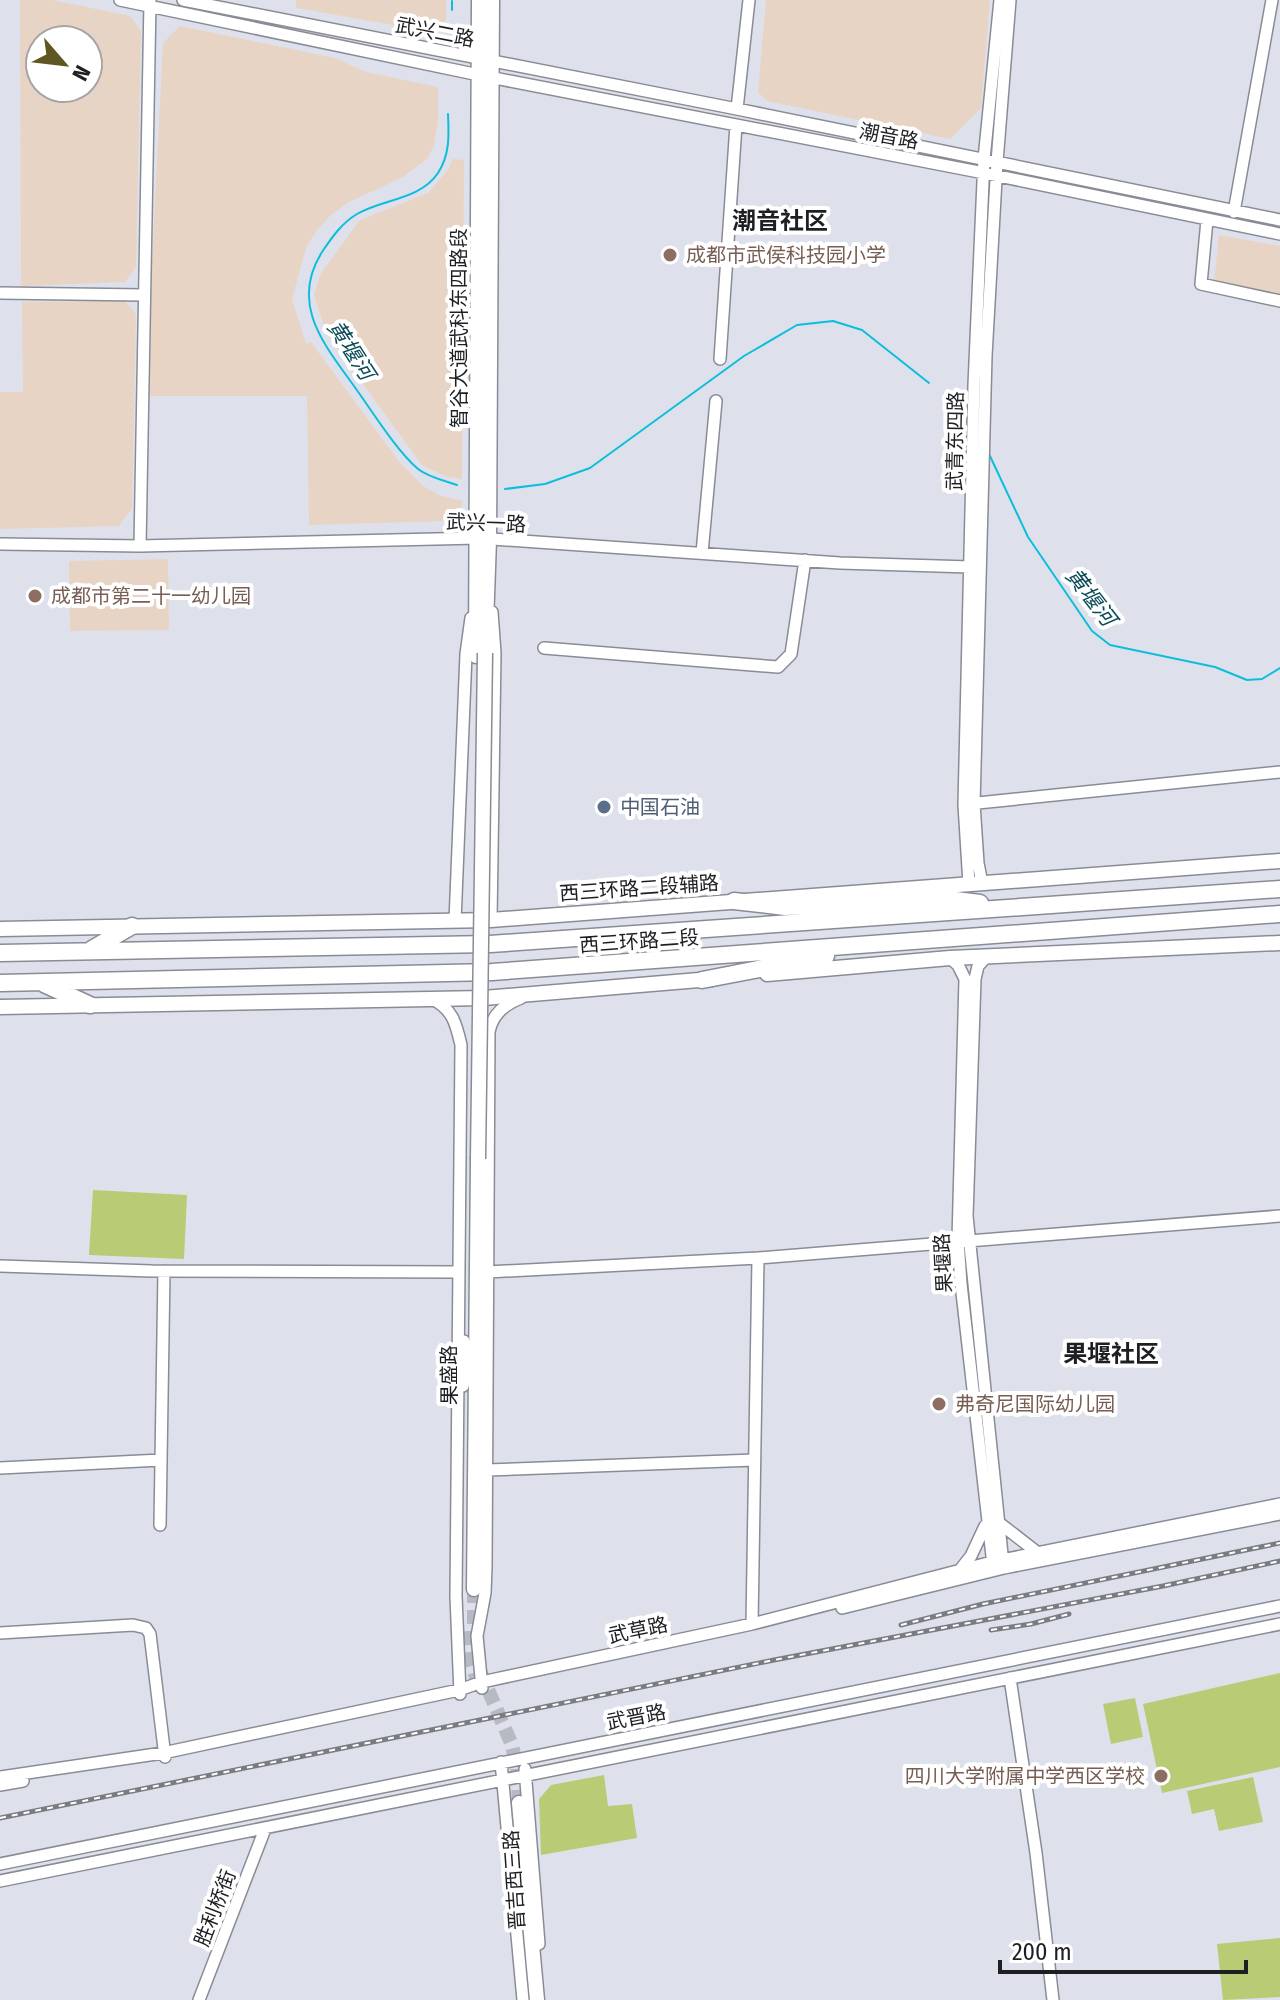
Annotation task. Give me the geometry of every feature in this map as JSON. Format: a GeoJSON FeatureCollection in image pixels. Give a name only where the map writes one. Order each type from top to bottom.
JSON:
{"type":"FeatureCollection","features":[{"type":"Feature","properties":{"kind":"highway","name":"西三环路二段"},"geometry":{"type":"LineString","coordinates":[[0,953],[490,944],[1280,889]]}},
{"type":"Feature","properties":{"kind":"highway"},"geometry":{"type":"LineString","coordinates":[[734,901],[785,907],[947,899],[1018,907]]}},
{"type":"Feature","properties":{"kind":"highway","name":"西三环路二段"},"geometry":{"type":"LineString","coordinates":[[0,983],[492,972],[1280,914]]}},
{"type":"Feature","properties":{"kind":"highway"},"geometry":{"type":"LineString","coordinates":[[88,952],[132,926]]}},
{"type":"Feature","properties":{"kind":"highway"},"geometry":{"type":"LineString","coordinates":[[702,980],[904,941]]}},
{"type":"Feature","properties":{"kind":"highway"},"geometry":{"type":"LineString","coordinates":[[38,982],[90,1005]]}},
{"type":"Feature","properties":{"kind":"main road","name":"智谷大道武科东四路段"},"geometry":{"type":"LineString","coordinates":[[479,0],[485,68],[482,582]]}},
{"type":"Feature","properties":{"kind":"main road","name":"智谷大道武科东四路段"},"geometry":{"type":"LineString","coordinates":[[485,68],[492,0]]}},
{"type":"Feature","properties":{"kind":"main road","name":"果盛路"},"geometry":{"type":"LineString","coordinates":[[470,1590],[482,582]]}},
{"type":"Feature","properties":{"kind":"main road","name":"西三环路二段辅路"},"geometry":{"type":"LineString","coordinates":[[0,929],[491,920],[1280,861]]}},
{"type":"Feature","properties":{"kind":"main road"},"geometry":{"type":"LineString","coordinates":[[0,1007],[432,999],[530,994],[950,958],[1280,943]]}},
{"type":"Feature","properties":{"kind":"main road","name":"晋吉西三路"},"geometry":{"type":"LineString","coordinates":[[531,2000],[516,1803],[540,2000]]}},
{"type":"Feature","properties":{"kind":"street"},"geometry":{"type":"LineString","coordinates":[[120,0],[150,3],[485,68]]}},
{"type":"Feature","properties":{"kind":"street","name":"武兴二路"},"geometry":{"type":"LineString","coordinates":[[183,0],[485,68]]}},
{"type":"Feature","properties":{"kind":"street"},"geometry":{"type":"LineString","coordinates":[[737,109],[749,0]]}},
{"type":"Feature","properties":{"kind":"street","name":"武青东四路"},"geometry":{"type":"LineString","coordinates":[[969,804],[990,160],[1000,0]]}},
{"type":"Feature","properties":{"kind":"street","name":"武青东四路"},"geometry":{"type":"LineString","coordinates":[[990,160],[1010,0]]}},
{"type":"Feature","properties":{"kind":"street"},"geometry":{"type":"LineString","coordinates":[[1234,212],[1272,0]]}},
{"type":"Feature","properties":{"kind":"street"},"geometry":{"type":"LineString","coordinates":[[140,546],[150,3]]}},
{"type":"Feature","properties":{"kind":"street","name":"潮音路"},"geometry":{"type":"LineString","coordinates":[[485,68],[737,109],[1280,220]]}},
{"type":"Feature","properties":{"kind":"street","name":"潮音路"},"geometry":{"type":"LineString","coordinates":[[485,68],[736,125],[1280,234]]}},
{"type":"Feature","properties":{"kind":"street"},"geometry":{"type":"LineString","coordinates":[[720,359],[736,125]]}},
{"type":"Feature","properties":{"kind":"street","name":"武青东四路"},"geometry":{"type":"LineString","coordinates":[[976,884],[978,863],[969,804],[970,567],[974,385],[990,174]]}},
{"type":"Feature","properties":{"kind":"street"},"geometry":{"type":"LineString","coordinates":[[1207,220],[1201,284],[1280,301]]}},
{"type":"Feature","properties":{"kind":"street"},"geometry":{"type":"LineString","coordinates":[[0,293],[143,295]]}},
{"type":"Feature","properties":{"kind":"street"},"geometry":{"type":"LineString","coordinates":[[702,553],[716,401]]}},
{"type":"Feature","properties":{"kind":"street","name":"武兴一路"},"geometry":{"type":"LineString","coordinates":[[0,544],[140,546],[484,539],[805,560],[970,567]]}},
{"type":"Feature","properties":{"kind":"street"},"geometry":{"type":"LineString","coordinates":[[544,648],[778,667],[791,654],[805,560]]}},
{"type":"Feature","properties":{"kind":"street"},"geometry":{"type":"LineString","coordinates":[[482,582],[495,653],[491,920]]}},
{"type":"Feature","properties":{"kind":"street"},"geometry":{"type":"LineString","coordinates":[[455,921],[466,654],[482,582]]}},
{"type":"Feature","properties":{"kind":"street"},"geometry":{"type":"LineString","coordinates":[[969,804],[1280,772]]}},
{"type":"Feature","properties":{"kind":"street","name":"果堰路"},"geometry":{"type":"LineString","coordinates":[[964,1240],[975,979],[978,966],[987,956]]}},
{"type":"Feature","properties":{"kind":"street","name":"果堰路"},"geometry":{"type":"LineString","coordinates":[[950,958],[958,965],[965,979],[964,1240],[998,1565]]}},
{"type":"Feature","properties":{"kind":"street"},"geometry":{"type":"LineString","coordinates":[[482,1685],[477,1636],[485,1593],[489,1032],[490,1024],[504,1007],[530,994]]}},
{"type":"Feature","properties":{"kind":"street"},"geometry":{"type":"LineString","coordinates":[[432,999],[448,1008],[461,1045],[456,1596],[460,1693]]}},
{"type":"Feature","properties":{"kind":"street"},"geometry":{"type":"LineString","coordinates":[[488,1272],[758,1258],[1280,1216]]}},
{"type":"Feature","properties":{"kind":"street"},"geometry":{"type":"LineString","coordinates":[[752,1624],[758,1258]]}},
{"type":"Feature","properties":{"kind":"street"},"geometry":{"type":"LineString","coordinates":[[0,1266],[164,1271],[459,1272]]}},
{"type":"Feature","properties":{"kind":"street"},"geometry":{"type":"LineString","coordinates":[[160,1525],[164,1271]]}},
{"type":"Feature","properties":{"kind":"street"},"geometry":{"type":"LineString","coordinates":[[459,1308],[473,1367],[488,1405]]}},
{"type":"Feature","properties":{"kind":"street"},"geometry":{"type":"LineString","coordinates":[[459,1401],[473,1367],[488,1312]]}},
{"type":"Feature","properties":{"kind":"street"},"geometry":{"type":"LineString","coordinates":[[0,1468],[161,1460]]}},
{"type":"Feature","properties":{"kind":"street"},"geometry":{"type":"LineString","coordinates":[[487,1470],[754,1460]]}},
{"type":"Feature","properties":{"kind":"street","name":"武草路"},"geometry":{"type":"LineString","coordinates":[[482,1685],[746,1633],[1038,1553],[1280,1504]]}},
{"type":"Feature","properties":{"kind":"street","name":"武草路"},"geometry":{"type":"LineString","coordinates":[[0,1785],[164,1755],[460,1693],[482,1685],[752,1624],[960,1570],[1280,1514]]}},
{"type":"Feature","properties":{"kind":"street"},"geometry":{"type":"LineString","coordinates":[[960,1570],[993,1522],[1038,1553]]}},
{"type":"Feature","properties":{"kind":"street","name":"武晋路"},"geometry":{"type":"LineString","coordinates":[[0,1864],[1280,1606]]}},
{"type":"Feature","properties":{"kind":"street","name":"武晋路"},"geometry":{"type":"LineString","coordinates":[[0,1881],[1280,1624]]}},
{"type":"Feature","properties":{"kind":"street"},"geometry":{"type":"LineString","coordinates":[[0,1633],[133,1625],[146,1628],[150,1634],[164,1755]]}},
{"type":"Feature","properties":{"kind":"street"},"geometry":{"type":"LineString","coordinates":[[1010,1678],[1036,1853],[1053,2000]]}},
{"type":"Feature","properties":{"kind":"street","name":"武草路"},"geometry":{"type":"LineString","coordinates":[[0,1777],[164,1755]]}},
{"type":"Feature","properties":{"kind":"street","name":"晋吉西三路"},"geometry":{"type":"LineString","coordinates":[[524,1758],[540,2000]]}},
{"type":"Feature","properties":{"kind":"street","name":"晋吉西三路"},"geometry":{"type":"LineString","coordinates":[[501,1762],[523,2000]]}},
{"type":"Feature","properties":{"kind":"street","name":"胜利桥街"},"geometry":{"type":"LineString","coordinates":[[199,2000],[265,1829]]}},
{"type":"Feature","properties":{"kind":"shaded area"},"geometry":{"type":"Polygon","coordinates":[[[20,0],[53,0],[130,16],[141,31],[136,267],[125,282],[21,286],[20,0]]]}},
{"type":"Feature","properties":{"kind":"shaded area"},"geometry":{"type":"Polygon","coordinates":[[[296,0],[446,0],[446,21],[433,32],[296,8],[296,0]]]}},
{"type":"Feature","properties":{"kind":"shaded area"},"geometry":{"type":"Polygon","coordinates":[[[766,0],[990,0],[981,108],[950,139],[767,101],[758,92],[766,0]]]}},
{"type":"Feature","properties":{"kind":"shaded area"},"geometry":{"type":"Polygon","coordinates":[[[180,26],[335,58],[366,72],[438,87],[438,121],[434,146],[427,159],[403,177],[349,202],[330,216],[306,248],[292,299],[306,344],[311,342],[400,463],[423,486],[439,495],[463,501],[447,521],[309,525],[307,396],[150,396],[152,261],[163,43],[180,26]]]}},
{"type":"Feature","properties":{"kind":"shaded area"},"geometry":{"type":"Polygon","coordinates":[[[453,159],[464,160],[462,479],[447,477],[422,465],[327,335],[314,295],[321,273],[360,220],[428,193],[453,159]]]}},
{"type":"Feature","properties":{"kind":"shaded area"},"geometry":{"type":"Polygon","coordinates":[[[1219,235],[1280,246],[1280,296],[1214,281],[1219,235]]]}},
{"type":"Feature","properties":{"kind":"shaded area"},"geometry":{"type":"Polygon","coordinates":[[[125,301],[136,314],[132,508],[119,526],[0,529],[0,392],[23,392],[22,302],[125,301]]]}},
{"type":"Feature","properties":{"kind":"shaded area"},"geometry":{"type":"Polygon","coordinates":[[[168,559],[169,630],[70,631],[69,561],[168,559]]]}},
{"type":"Feature","properties":{"kind":"green space"},"geometry":{"type":"Polygon","coordinates":[[[93,1190],[187,1195],[184,1259],[89,1255],[93,1190]]]}},
{"type":"Feature","properties":{"kind":"green space"},"geometry":{"type":"Polygon","coordinates":[[[1280,1673],[1280,1767],[1162,1793],[1143,1704],[1280,1673]]]}},
{"type":"Feature","properties":{"kind":"green space"},"geometry":{"type":"Polygon","coordinates":[[[1135,1698],[1143,1737],[1111,1744],[1103,1704],[1135,1698]]]}},
{"type":"Feature","properties":{"kind":"green space"},"geometry":{"type":"Polygon","coordinates":[[[604,1775],[608,1806],[632,1804],[637,1838],[541,1855],[539,1799],[551,1785],[604,1775]]]}},
{"type":"Feature","properties":{"kind":"green space"},"geometry":{"type":"Polygon","coordinates":[[[1253,1777],[1263,1822],[1219,1831],[1214,1809],[1192,1814],[1187,1791],[1253,1777]]]}},
{"type":"Feature","properties":{"kind":"green space"},"geometry":{"type":"Polygon","coordinates":[[[1280,1938],[1280,1997],[1223,2000],[1217,1944],[1280,1938]]]}},
{"type":"Feature","properties":{"kind":"waterway","name":"黄堰河"},"geometry":{"type":"LineString","coordinates":[[452,1],[452,10]]}},
{"type":"Feature","properties":{"kind":"waterway","name":"黄堰河"},"geometry":{"type":"LineString","coordinates":[[448,114],[447,152],[438,173],[421,189],[367,209],[342,226],[314,268],[309,304],[321,338],[401,452],[422,472],[457,485]]}},
{"type":"Feature","properties":{"kind":"waterway","name":"黄堰河"},"geometry":{"type":"LineString","coordinates":[[505,489],[545,484],[590,468],[744,356],[797,325],[833,321],[862,330],[929,383]]}},
{"type":"Feature","properties":{"kind":"waterway","name":"黄堰河"},"geometry":{"type":"LineString","coordinates":[[989,454],[1028,537],[1092,631],[1110,645],[1215,667],[1247,680],[1262,679],[1280,668]]}},
{"type":"Feature","properties":{"kind":"tunnel"},"geometry":{"type":"LineString","coordinates":[[474,1589],[474,1639]]}},
{"type":"Feature","properties":{"kind":"tunnel"},"geometry":{"type":"LineString","coordinates":[[469,1631],[471,1661],[477,1681]]}},
{"type":"Feature","properties":{"kind":"tunnel"},"geometry":{"type":"LineString","coordinates":[[480,1671],[512,1745],[519,1803]]}},
{"type":"Feature","properties":{"kind":"railway"},"geometry":{"type":"LineString","coordinates":[[901,1625],[983,1604],[1280,1543]]}},
{"type":"Feature","properties":{"kind":"railway"},"geometry":{"type":"LineString","coordinates":[[0,1818],[774,1660],[1280,1561]]}},
{"type":"Feature","properties":{"kind":"railway"},"geometry":{"type":"LineString","coordinates":[[991,1630],[1069,1614]]}},
{"type":"Feature","properties":{"kind":"place","name":"成都市武侯科技园小学"},"geometry":{"type":"Point","coordinates":[670,255]}},
{"type":"Feature","properties":{"kind":"place","name":"成都市第二十一幼儿园"},"geometry":{"type":"Point","coordinates":[35,596]}},
{"type":"Feature","properties":{"kind":"place","name":"中国石油"},"geometry":{"type":"Point","coordinates":[604,807]}},
{"type":"Feature","properties":{"kind":"place","name":"弗奇尼国际幼儿园"},"geometry":{"type":"Point","coordinates":[939,1404]}},
{"type":"Feature","properties":{"kind":"place","name":"四川大学附属中学西区学校"},"geometry":{"type":"Point","coordinates":[1161,1776]}},
{"type":"Feature","properties":{"kind":"district","name":"潮音社区"},"geometry":{"type":"Point","coordinates":[780,221]}},
{"type":"Feature","properties":{"kind":"district","name":"果堰社区"},"geometry":{"type":"Point","coordinates":[1111,1354]}}]}
